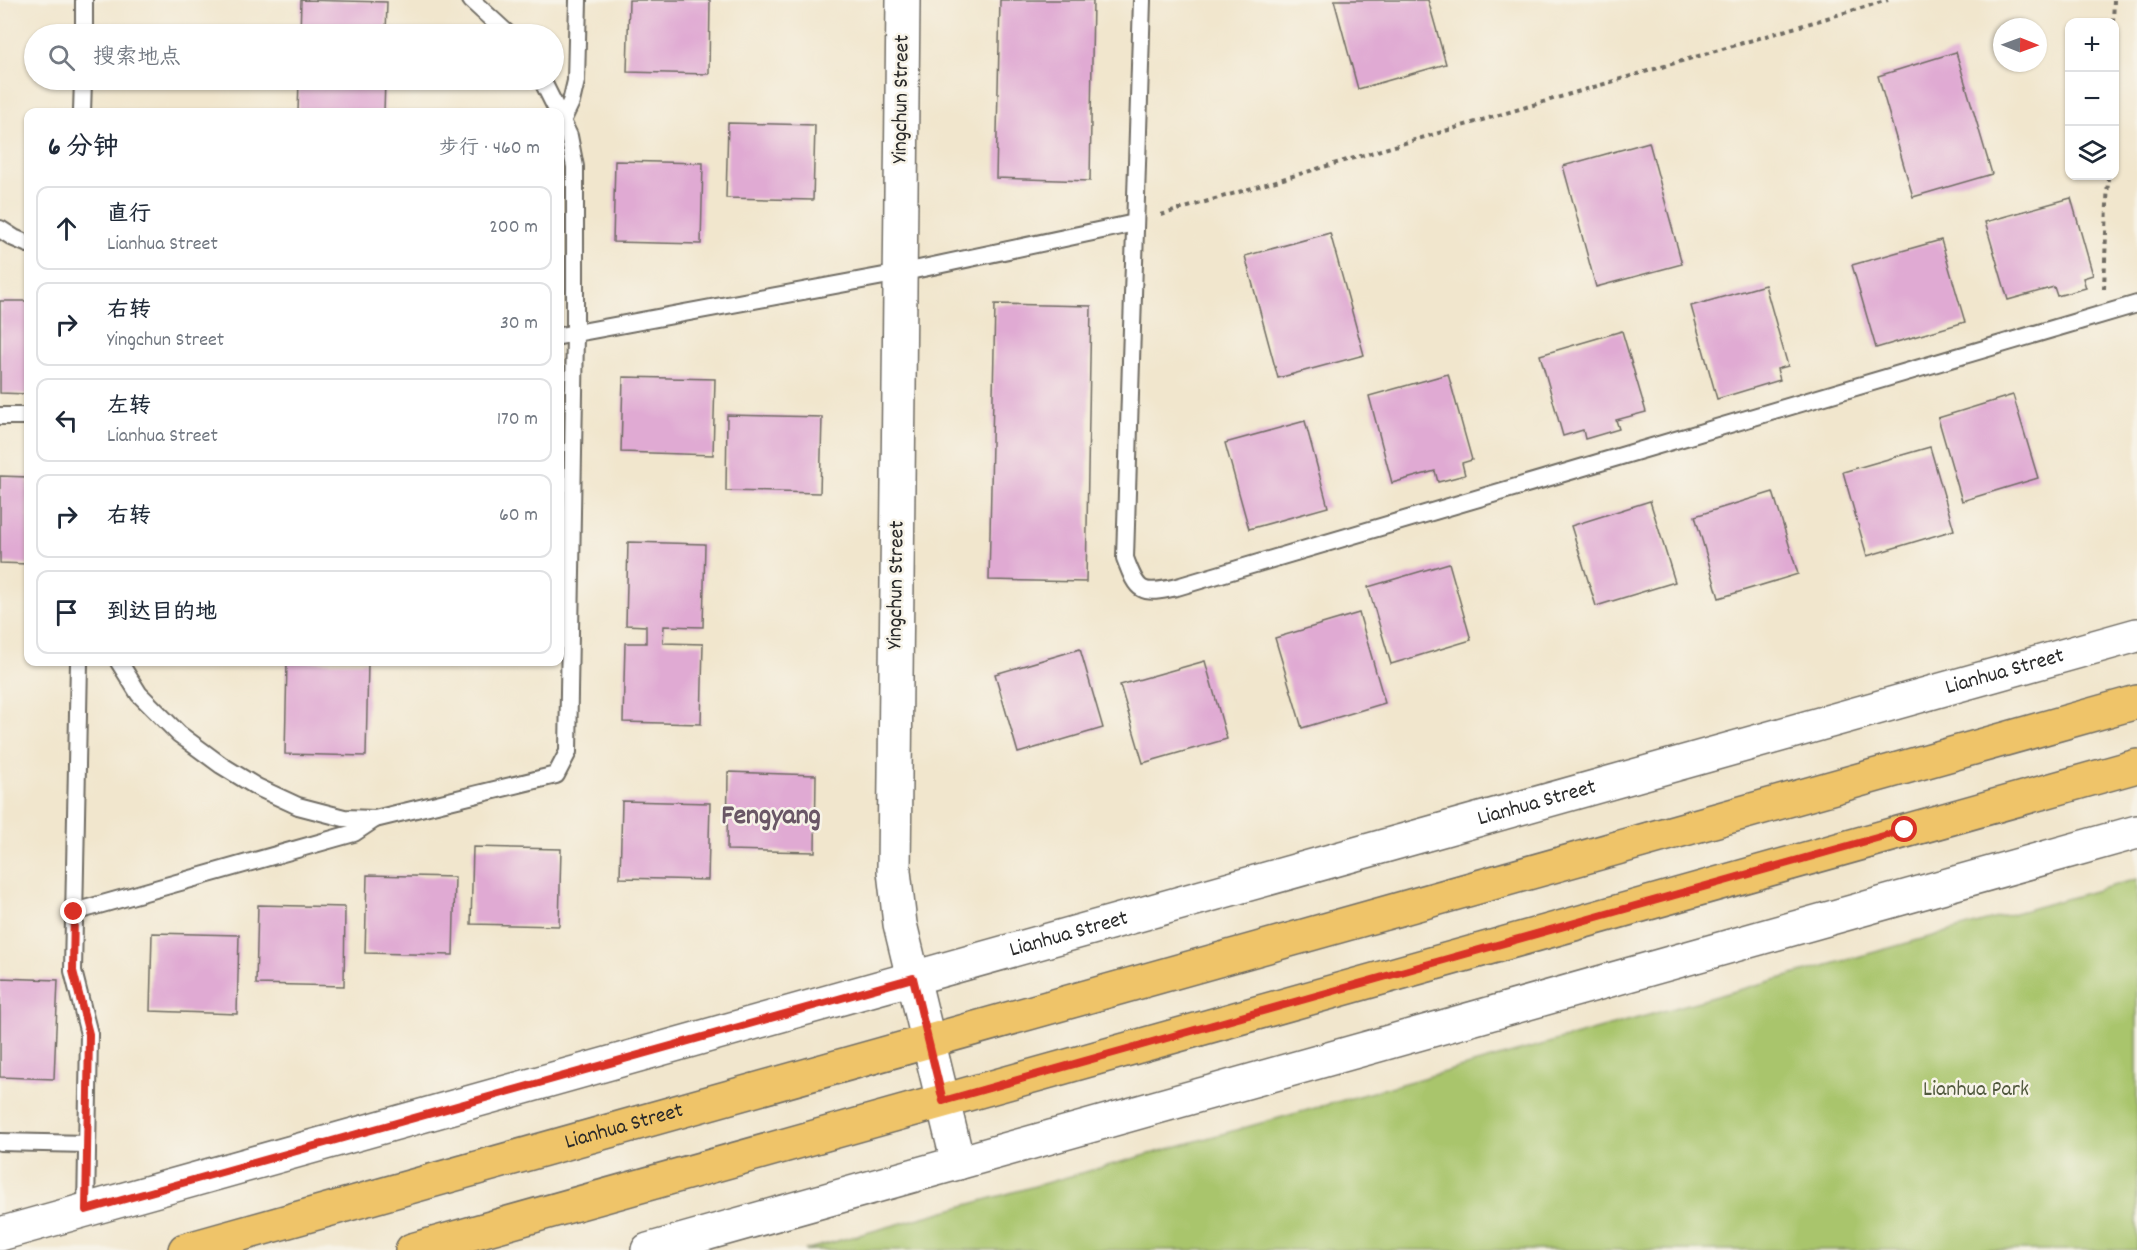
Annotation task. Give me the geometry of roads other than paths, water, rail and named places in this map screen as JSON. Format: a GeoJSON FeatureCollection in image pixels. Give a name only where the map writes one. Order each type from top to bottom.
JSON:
{"type":"FeatureCollection","features":[{"type":"Feature","properties":{"kind":"main road","name":"Lianhua Street"},"geometry":{"type":"LineString","coordinates":[[185,1250],[2137,702]]}},
{"type":"Feature","properties":{"kind":"main road"},"geometry":{"type":"LineString","coordinates":[[412,1250],[2137,766]]}},
{"type":"Feature","properties":{"kind":"street","name":"Yingchun Street"},"geometry":{"type":"LineString","coordinates":[[903,0],[894,871],[900,924],[958,1163]]}},
{"type":"Feature","properties":{"kind":"street","name":"Lianhua Street"},"geometry":{"type":"LineString","coordinates":[[0,1234],[2137,635]]}},
{"type":"Feature","properties":{"kind":"street"},"geometry":{"type":"LineString","coordinates":[[648,1250],[2137,832]]}},
{"type":"Feature","properties":{"kind":"lane"},"geometry":{"type":"LineString","coordinates":[[84,0],[84,24]]}},
{"type":"Feature","properties":{"kind":"lane"},"geometry":{"type":"LineString","coordinates":[[471,0],[497,24]]}},
{"type":"Feature","properties":{"kind":"lane"},"geometry":{"type":"LineString","coordinates":[[564,112],[572,102],[576,81],[578,0]]}},
{"type":"Feature","properties":{"kind":"lane"},"geometry":{"type":"LineString","coordinates":[[1142,0],[1125,558],[1134,583],[1142,589],[1155,592],[1177,587],[2137,304]]}},
{"type":"Feature","properties":{"kind":"lane"},"geometry":{"type":"LineString","coordinates":[[82,108],[83,90]]}},
{"type":"Feature","properties":{"kind":"lane"},"geometry":{"type":"LineString","coordinates":[[547,90],[556,108]]}},
{"type":"Feature","properties":{"kind":"lane"},"geometry":{"type":"LineString","coordinates":[[122,666],[139,694],[179,734],[221,765],[257,787],[298,806],[344,818],[375,819],[556,774],[568,752],[567,334],[575,167],[569,136],[564,125]]}},
{"type":"Feature","properties":{"kind":"lane"},"geometry":{"type":"LineString","coordinates":[[567,334],[900,273],[1135,223]]}},
{"type":"Feature","properties":{"kind":"lane"},"geometry":{"type":"LineString","coordinates":[[0,229],[24,242]]}},
{"type":"Feature","properties":{"kind":"lane"},"geometry":{"type":"LineString","coordinates":[[0,416],[24,416]]}},
{"type":"Feature","properties":{"kind":"lane"},"geometry":{"type":"LineString","coordinates":[[79,666],[73,971],[89,1034],[86,1210]]}},
{"type":"Feature","properties":{"kind":"lane"},"geometry":{"type":"LineString","coordinates":[[74,912],[354,833],[375,819]]}},
{"type":"Feature","properties":{"kind":"lane"},"geometry":{"type":"LineString","coordinates":[[0,1142],[87,1144]]}},
{"type":"Feature","properties":{"kind":"district","name":"Fengyang"},"geometry":{"type":"Point","coordinates":[771,818]}},
{"type":"Feature","properties":{"kind":"park label","name":"Lianhua Park"},"geometry":{"type":"Point","coordinates":[1976,1090]}}]}
